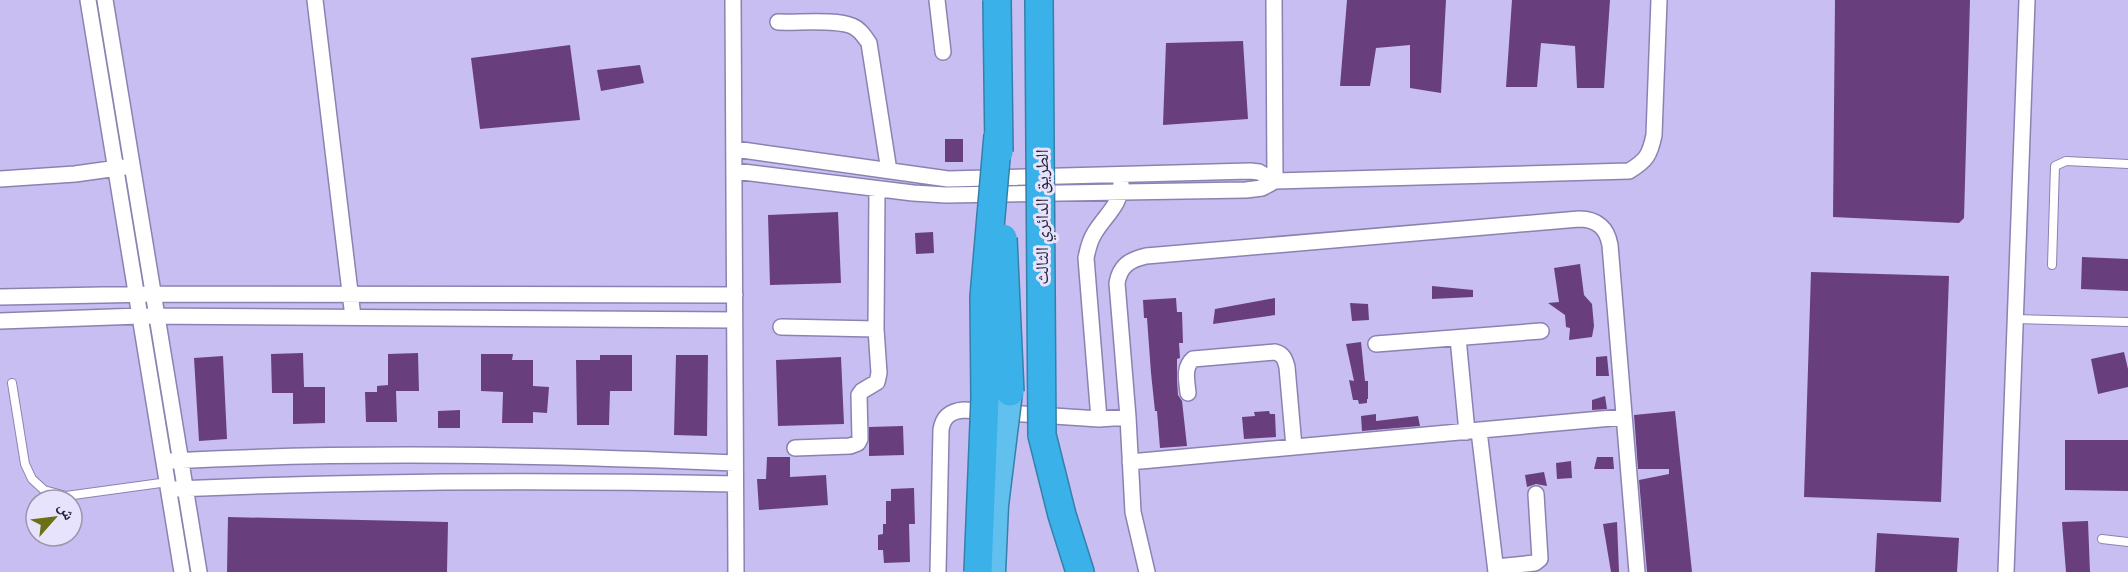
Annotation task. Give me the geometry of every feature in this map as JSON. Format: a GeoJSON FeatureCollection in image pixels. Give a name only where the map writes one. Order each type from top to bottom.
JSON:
{"type":"FeatureCollection","features":[{"type":"Feature","properties":{"kind":"highway","name":"الطريق الدائري الثالث"},"geometry":{"type":"LineString","coordinates":[[997,0],[998,135],[1011,392]]}},
{"type":"Feature","properties":{"kind":"highway","name":"الطريق الدائري الثالث"},"geometry":{"type":"LineString","coordinates":[[1039,0],[1042,435],[1062,515],[1080,572]]}},
{"type":"Feature","properties":{"kind":"highway"},"geometry":{"type":"LineString","coordinates":[[978,572],[985,398],[984,297],[998,135]]}},
{"type":"Feature","properties":{"kind":"highway"},"geometry":{"type":"LineString","coordinates":[[993,572],[996,505],[1011,392]]}},
{"type":"Feature","properties":{"kind":"street"},"geometry":{"type":"LineString","coordinates":[[88,0],[140,316],[172,460]]}},
{"type":"Feature","properties":{"kind":"street"},"geometry":{"type":"LineString","coordinates":[[105,0],[157,316],[182,572]]}},
{"type":"Feature","properties":{"kind":"street"},"geometry":{"type":"LineString","coordinates":[[315,0],[353,317]]}},
{"type":"Feature","properties":{"kind":"street"},"geometry":{"type":"LineString","coordinates":[[734,0],[736,572]]}},
{"type":"Feature","properties":{"kind":"street"},"geometry":{"type":"LineString","coordinates":[[938,0],[943,52]]}},
{"type":"Feature","properties":{"kind":"street"},"geometry":{"type":"LineString","coordinates":[[1274,0],[1275,181]]}},
{"type":"Feature","properties":{"kind":"street"},"geometry":{"type":"LineString","coordinates":[[735,171],[877,189],[946,195],[1246,190],[1262,188],[1275,181],[1629,171],[1642,163],[1651,150],[1654,135],[1659,0]]}},
{"type":"Feature","properties":{"kind":"street"},"geometry":{"type":"LineString","coordinates":[[2006,572],[2027,0]]}},
{"type":"Feature","properties":{"kind":"street"},"geometry":{"type":"LineString","coordinates":[[778,22],[842,23],[853,26],[862,33],[869,43],[889,171]]}},
{"type":"Feature","properties":{"kind":"street"},"geometry":{"type":"LineString","coordinates":[[735,149],[948,179],[1250,171],[1259,172],[1275,181]]}},
{"type":"Feature","properties":{"kind":"street"},"geometry":{"type":"LineString","coordinates":[[0,179],[75,174],[133,165]]}},
{"type":"Feature","properties":{"kind":"street"},"geometry":{"type":"LineString","coordinates":[[1099,419],[1086,258],[1094,234],[1113,209],[1121,192],[1121,174]]}},
{"type":"Feature","properties":{"kind":"street"},"geometry":{"type":"LineString","coordinates":[[795,448],[850,447],[858,443],[860,435],[859,395],[879,378],[876,330],[877,189]]}},
{"type":"Feature","properties":{"kind":"street"},"geometry":{"type":"LineString","coordinates":[[1147,572],[1134,512],[1130,462],[1117,283],[1118,274],[1123,266],[1146,256],[1579,219],[1597,222],[1608,236],[1637,572]]}},
{"type":"Feature","properties":{"kind":"street"},"geometry":{"type":"LineString","coordinates":[[0,297],[137,294],[735,296]]}},
{"type":"Feature","properties":{"kind":"street"},"geometry":{"type":"LineString","coordinates":[[0,321],[140,316],[734,320]]}},
{"type":"Feature","properties":{"kind":"street"},"geometry":{"type":"LineString","coordinates":[[781,327],[876,330]]}},
{"type":"Feature","properties":{"kind":"street"},"geometry":{"type":"LineString","coordinates":[[1376,344],[1541,331]]}},
{"type":"Feature","properties":{"kind":"street"},"geometry":{"type":"LineString","coordinates":[[1458,338],[1496,569],[1535,563],[1540,559],[1536,494]]}},
{"type":"Feature","properties":{"kind":"street"},"geometry":{"type":"LineString","coordinates":[[1188,393],[1186,370],[1193,359],[1279,353],[1283,356],[1287,367],[1294,447]]}},
{"type":"Feature","properties":{"kind":"street"},"geometry":{"type":"LineString","coordinates":[[938,572],[941,430],[942,422],[948,415],[964,410],[1099,419],[1128,417]]}},
{"type":"Feature","properties":{"kind":"street"},"geometry":{"type":"LineString","coordinates":[[1130,462],[1623,417]]}},
{"type":"Feature","properties":{"kind":"street"},"geometry":{"type":"LineString","coordinates":[[172,460],[319,456],[457,456],[594,457],[735,463]]}},
{"type":"Feature","properties":{"kind":"street"},"geometry":{"type":"LineString","coordinates":[[174,487],[592,481],[735,484]]}},
{"type":"Feature","properties":{"kind":"street"},"geometry":{"type":"LineString","coordinates":[[174,487],[199,572]]}},
{"type":"Feature","properties":{"kind":"lane"},"geometry":{"type":"LineString","coordinates":[[2052,265],[2055,166],[2066,161],[2128,164]]}},
{"type":"Feature","properties":{"kind":"lane"},"geometry":{"type":"LineString","coordinates":[[2014,319],[2128,322]]}},
{"type":"Feature","properties":{"kind":"lane"},"geometry":{"type":"LineString","coordinates":[[12,383],[25,464],[32,479],[44,490],[66,496],[174,487]]}},
{"type":"Feature","properties":{"kind":"lane"},"geometry":{"type":"LineString","coordinates":[[2102,539],[2128,542]]}},
{"type":"Feature","properties":{"kind":"building"},"geometry":{"type":"Polygon","coordinates":[[[1347,0],[1446,0],[1441,93],[1410,88],[1410,45],[1376,48],[1370,86],[1340,86],[1347,0]]]}},
{"type":"Feature","properties":{"kind":"building"},"geometry":{"type":"Polygon","coordinates":[[[1512,0],[1610,0],[1604,88],[1577,88],[1575,46],[1541,43],[1537,87],[1506,87],[1512,0]]]}},
{"type":"Feature","properties":{"kind":"building"},"geometry":{"type":"Polygon","coordinates":[[[1835,0],[1970,0],[1964,218],[1959,223],[1833,217],[1835,0]]]}},
{"type":"Feature","properties":{"kind":"building"},"geometry":{"type":"Polygon","coordinates":[[[1243,41],[1248,119],[1163,125],[1166,43],[1243,41]]]}},
{"type":"Feature","properties":{"kind":"building"},"geometry":{"type":"Polygon","coordinates":[[[570,45],[580,120],[480,129],[471,58],[570,45]]]}},
{"type":"Feature","properties":{"kind":"building"},"geometry":{"type":"Polygon","coordinates":[[[640,65],[644,83],[601,91],[597,70],[640,65]]]}},
{"type":"Feature","properties":{"kind":"building"},"geometry":{"type":"Polygon","coordinates":[[[945,139],[963,139],[963,162],[945,162],[945,139]]]}},
{"type":"Feature","properties":{"kind":"building"},"geometry":{"type":"Polygon","coordinates":[[[838,212],[841,283],[770,285],[768,215],[838,212]]]}},
{"type":"Feature","properties":{"kind":"building"},"geometry":{"type":"Polygon","coordinates":[[[933,232],[934,253],[916,254],[915,233],[933,232]]]}},
{"type":"Feature","properties":{"kind":"building"},"geometry":{"type":"Polygon","coordinates":[[[2082,257],[2128,259],[2128,291],[2081,289],[2082,257]]]}},
{"type":"Feature","properties":{"kind":"building"},"geometry":{"type":"Polygon","coordinates":[[[1580,264],[1584,295],[1592,304],[1594,326],[1592,337],[1569,340],[1570,328],[1566,327],[1565,315],[1548,303],[1559,302],[1554,268],[1580,264]]]}},
{"type":"Feature","properties":{"kind":"building"},"geometry":{"type":"Polygon","coordinates":[[[1811,272],[1949,276],[1941,502],[1804,497],[1811,272]]]}},
{"type":"Feature","properties":{"kind":"building"},"geometry":{"type":"Polygon","coordinates":[[[1432,286],[1473,290],[1473,297],[1432,299],[1432,286]]]}},
{"type":"Feature","properties":{"kind":"building"},"geometry":{"type":"Polygon","coordinates":[[[1176,298],[1177,312],[1182,312],[1183,343],[1179,343],[1180,358],[1177,359],[1178,395],[1182,401],[1187,446],[1160,448],[1147,318],[1144,318],[1143,300],[1176,298]]]}},
{"type":"Feature","properties":{"kind":"building"},"geometry":{"type":"Polygon","coordinates":[[[1275,298],[1275,315],[1213,324],[1215,309],[1275,298]]]}},
{"type":"Feature","properties":{"kind":"building"},"geometry":{"type":"Polygon","coordinates":[[[1350,303],[1368,304],[1369,320],[1352,321],[1350,303]]]}},
{"type":"Feature","properties":{"kind":"building"},"geometry":{"type":"Polygon","coordinates":[[[1361,342],[1365,381],[1368,381],[1368,399],[1367,403],[1359,404],[1358,400],[1353,400],[1349,380],[1354,381],[1346,344],[1361,342]]]}},
{"type":"Feature","properties":{"kind":"building"},"geometry":{"type":"Polygon","coordinates":[[[2124,352],[2128,369],[2128,387],[2098,394],[2091,359],[2124,352]]]}},
{"type":"Feature","properties":{"kind":"building"},"geometry":{"type":"Polygon","coordinates":[[[303,353],[304,387],[325,387],[325,423],[293,424],[293,393],[272,393],[271,354],[303,353]]]}},
{"type":"Feature","properties":{"kind":"building"},"geometry":{"type":"Polygon","coordinates":[[[418,353],[419,391],[396,391],[397,422],[366,422],[365,392],[377,392],[377,386],[388,385],[388,354],[418,353]]]}},
{"type":"Feature","properties":{"kind":"building"},"geometry":{"type":"Polygon","coordinates":[[[481,354],[513,354],[512,360],[533,360],[533,386],[549,387],[547,413],[533,412],[533,423],[502,423],[503,392],[481,391],[481,354]]]}},
{"type":"Feature","properties":{"kind":"building"},"geometry":{"type":"Polygon","coordinates":[[[600,355],[632,355],[632,391],[610,391],[609,425],[577,425],[576,360],[600,360],[600,355]]]}},
{"type":"Feature","properties":{"kind":"building"},"geometry":{"type":"Polygon","coordinates":[[[676,355],[708,355],[707,436],[674,435],[676,355]]]}},
{"type":"Feature","properties":{"kind":"building"},"geometry":{"type":"Polygon","coordinates":[[[223,356],[227,439],[199,441],[194,358],[223,356]]]}},
{"type":"Feature","properties":{"kind":"building"},"geometry":{"type":"Polygon","coordinates":[[[1607,356],[1609,376],[1596,376],[1596,357],[1607,356]]]}},
{"type":"Feature","properties":{"kind":"building"},"geometry":{"type":"Polygon","coordinates":[[[841,357],[844,424],[778,426],[776,360],[841,357]]]}},
{"type":"Feature","properties":{"kind":"building"},"geometry":{"type":"Polygon","coordinates":[[[1605,396],[1607,409],[1592,410],[1592,400],[1605,396]]]}},
{"type":"Feature","properties":{"kind":"building"},"geometry":{"type":"Polygon","coordinates":[[[460,410],[460,428],[438,428],[438,411],[460,410]]]}},
{"type":"Feature","properties":{"kind":"building"},"geometry":{"type":"Polygon","coordinates":[[[1269,411],[1270,414],[1275,414],[1276,437],[1244,439],[1242,417],[1255,416],[1254,412],[1269,411]]]}},
{"type":"Feature","properties":{"kind":"building"},"geometry":{"type":"Polygon","coordinates":[[[1675,411],[1692,572],[1647,572],[1639,480],[1669,474],[1669,469],[1638,469],[1634,415],[1675,411]]]}},
{"type":"Feature","properties":{"kind":"building"},"geometry":{"type":"Polygon","coordinates":[[[1376,414],[1376,421],[1418,416],[1420,426],[1362,431],[1361,416],[1376,414]]]}},
{"type":"Feature","properties":{"kind":"building"},"geometry":{"type":"Polygon","coordinates":[[[903,426],[904,455],[869,456],[869,427],[903,426]]]}},
{"type":"Feature","properties":{"kind":"building"},"geometry":{"type":"Polygon","coordinates":[[[2065,440],[2128,440],[2128,491],[2065,490],[2065,440]]]}},
{"type":"Feature","properties":{"kind":"building"},"geometry":{"type":"Polygon","coordinates":[[[767,457],[790,457],[790,477],[826,475],[828,505],[759,510],[757,479],[766,479],[767,457]]]}},
{"type":"Feature","properties":{"kind":"building"},"geometry":{"type":"Polygon","coordinates":[[[1597,457],[1613,457],[1614,469],[1594,469],[1597,457]]]}},
{"type":"Feature","properties":{"kind":"building"},"geometry":{"type":"Polygon","coordinates":[[[1571,461],[1572,478],[1557,479],[1556,463],[1571,461]]]}},
{"type":"Feature","properties":{"kind":"building"},"geometry":{"type":"Polygon","coordinates":[[[1544,472],[1547,486],[1536,484],[1527,487],[1525,475],[1544,472]]]}},
{"type":"Feature","properties":{"kind":"building"},"geometry":{"type":"Polygon","coordinates":[[[914,488],[915,524],[909,524],[910,562],[884,563],[883,550],[878,550],[878,535],[883,534],[883,524],[886,524],[886,501],[891,501],[891,489],[914,488]]]}},
{"type":"Feature","properties":{"kind":"building"},"geometry":{"type":"Polygon","coordinates":[[[228,517],[448,522],[447,572],[227,572],[228,517]]]}},
{"type":"Feature","properties":{"kind":"building"},"geometry":{"type":"Polygon","coordinates":[[[2088,521],[2090,572],[2066,572],[2062,522],[2088,521]]]}},
{"type":"Feature","properties":{"kind":"building"},"geometry":{"type":"Polygon","coordinates":[[[1617,522],[1619,572],[1611,572],[1603,524],[1617,522]]]}},
{"type":"Feature","properties":{"kind":"building"},"geometry":{"type":"Polygon","coordinates":[[[1877,533],[1959,538],[1957,572],[1875,572],[1877,533]]]}}]}
